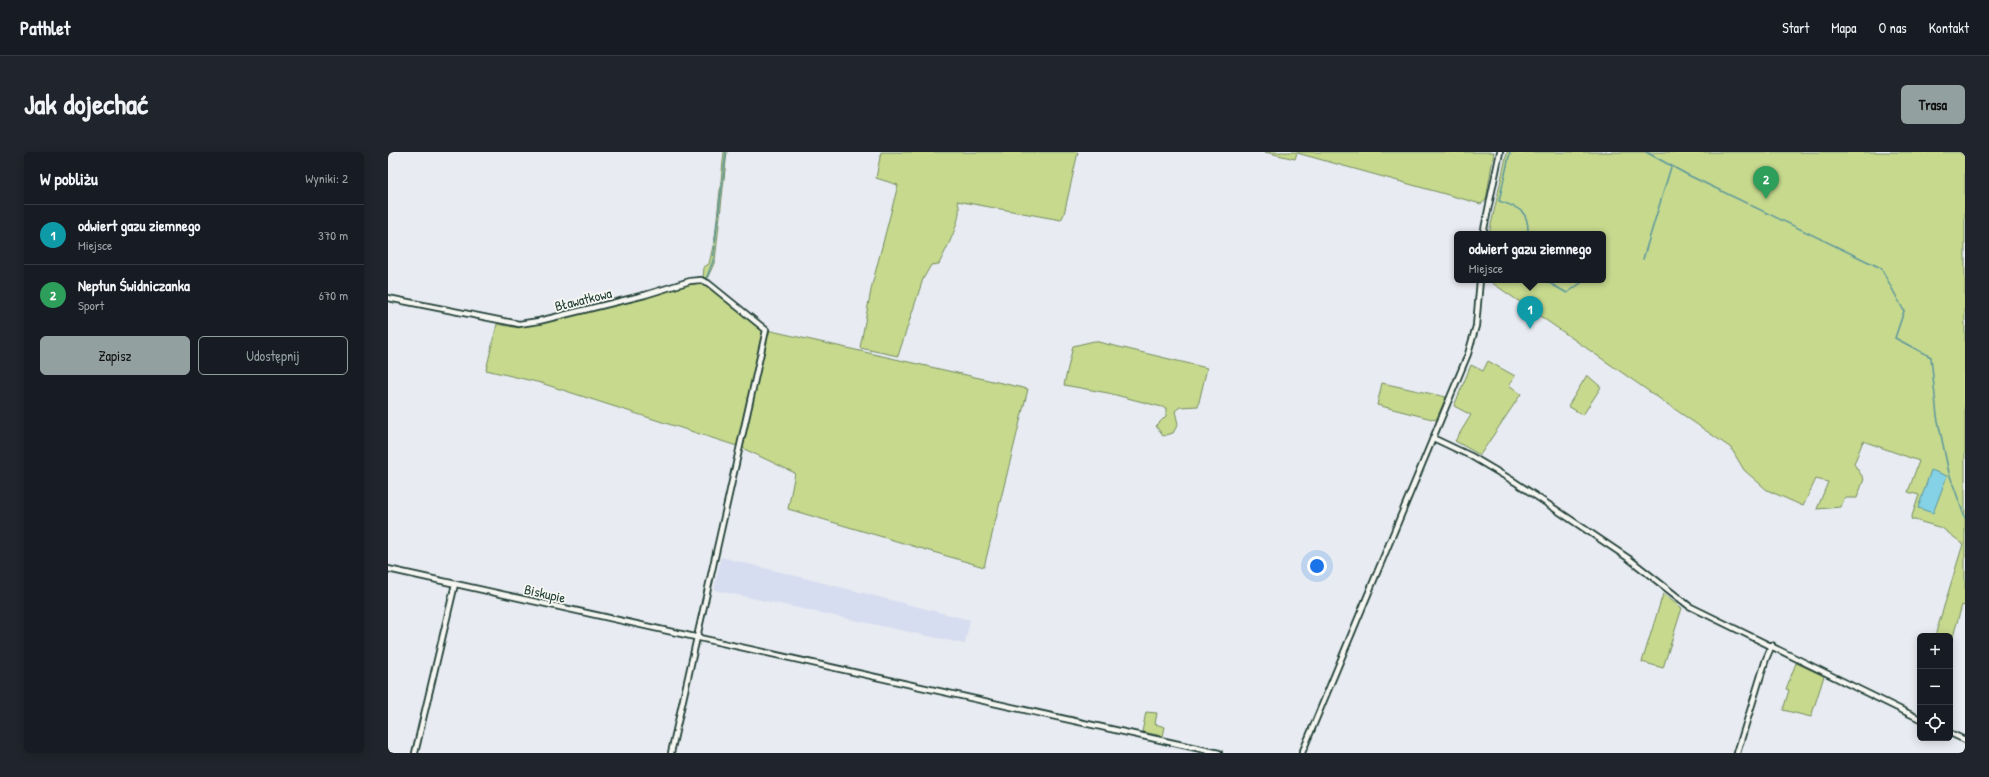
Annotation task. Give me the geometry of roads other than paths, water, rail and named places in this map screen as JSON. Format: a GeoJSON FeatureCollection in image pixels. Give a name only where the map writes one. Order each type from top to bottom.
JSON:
{"type":"FeatureCollection","features":[{"type":"Feature","properties":{"kind":"street"},"geometry":{"type":"LineString","coordinates":[[1484,231],[1500,152]]}},
{"type":"Feature","properties":{"kind":"street","name":"Bławatkowa"},"geometry":{"type":"LineString","coordinates":[[388,298],[519,324],[639,296],[690,281],[702,280],[708,283],[766,330],[698,638]]}},
{"type":"Feature","properties":{"kind":"street"},"geometry":{"type":"LineString","coordinates":[[1302,753],[1472,344],[1476,326],[1480,283]]}},
{"type":"Feature","properties":{"kind":"street"},"geometry":{"type":"LineString","coordinates":[[1433,438],[1471,456],[1515,482],[1628,558],[1689,606],[1772,645],[1917,718]]}},
{"type":"Feature","properties":{"kind":"street","name":"Biskupie"},"geometry":{"type":"LineString","coordinates":[[388,569],[1219,753]]}},
{"type":"Feature","properties":{"kind":"street"},"geometry":{"type":"LineString","coordinates":[[415,753],[455,584]]}},
{"type":"Feature","properties":{"kind":"street"},"geometry":{"type":"LineString","coordinates":[[671,753],[698,638]]}},
{"type":"Feature","properties":{"kind":"street"},"geometry":{"type":"LineString","coordinates":[[1737,753],[1766,659],[1772,645]]}},
{"type":"Feature","properties":{"kind":"street"},"geometry":{"type":"LineString","coordinates":[[1953,734],[1965,740]]}},
{"type":"Feature","properties":{"kind":"water"},"geometry":{"type":"Polygon","coordinates":[[[1931,470],[1947,476],[1933,513],[1918,508],[1931,470]]]}},
{"type":"Feature","properties":{"kind":"waterway"},"geometry":{"type":"LineString","coordinates":[[715,243],[726,152]]}},
{"type":"Feature","properties":{"kind":"waterway"},"geometry":{"type":"LineString","coordinates":[[1510,152],[1499,201],[1517,208],[1525,215],[1528,231]]}},
{"type":"Feature","properties":{"kind":"waterway"},"geometry":{"type":"LineString","coordinates":[[1646,152],[1688,175],[1881,268],[1904,311],[1895,338],[1931,357],[1937,416],[1949,473],[1965,518]]}},
{"type":"Feature","properties":{"kind":"waterway"},"geometry":{"type":"LineString","coordinates":[[1643,259],[1671,167]]}},
{"type":"Feature","properties":{"kind":"waterway"},"geometry":{"type":"LineString","coordinates":[[706,279],[713,261],[715,246]]}},
{"type":"Feature","properties":{"kind":"waterway"},"geometry":{"type":"LineString","coordinates":[[1549,283],[1567,293],[1581,283]]}},
{"type":"Feature","properties":{"kind":"place","name":"Neptun Świdniczanka"},"geometry":{"type":"Point","coordinates":[1766,199]}},
{"type":"Feature","properties":{"kind":"place","name":"odwiert gazu ziemnego"},"geometry":{"type":"Point","coordinates":[1530,329]}}]}
